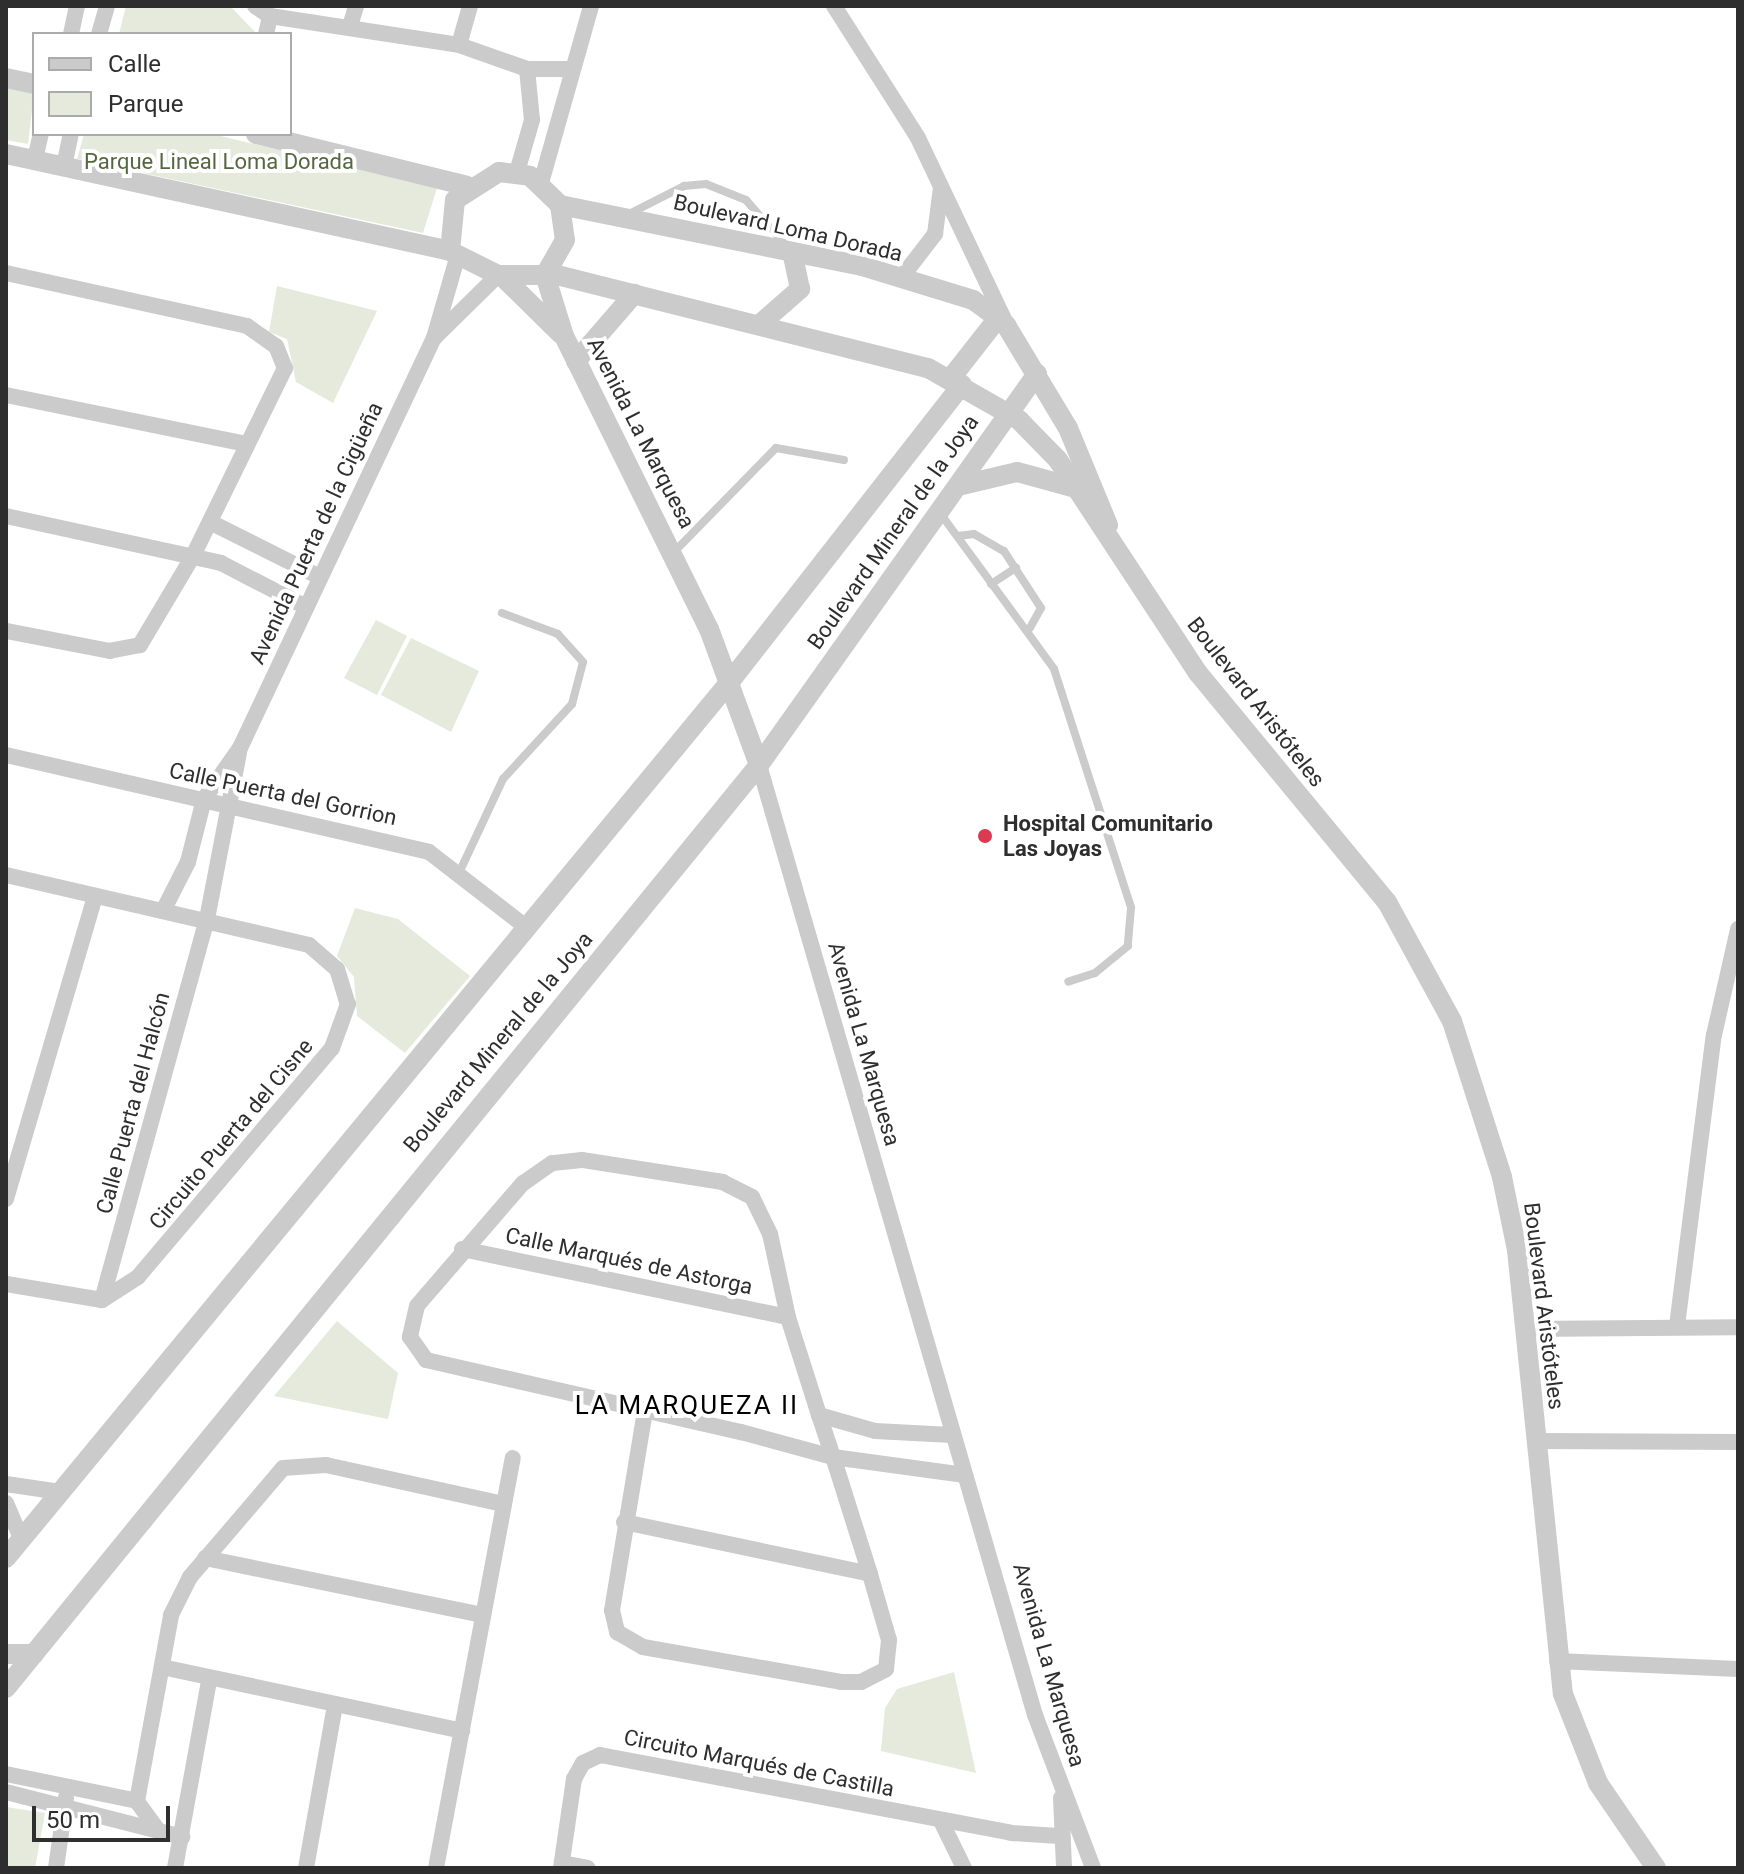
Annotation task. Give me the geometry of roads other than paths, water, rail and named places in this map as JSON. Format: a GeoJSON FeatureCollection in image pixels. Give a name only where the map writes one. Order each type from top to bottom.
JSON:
{"type":"FeatureCollection","features":[{"type":"Feature","properties":{"kind":"street"},"geometry":{"type":"LineString","coordinates":[[71,32],[77,6]]}},
{"type":"Feature","properties":{"kind":"street"},"geometry":{"type":"LineString","coordinates":[[100,32],[107,6]]}},
{"type":"Feature","properties":{"kind":"street"},"geometry":{"type":"LineString","coordinates":[[255,6],[270,16],[459,45],[527,69],[571,69]]}},
{"type":"Feature","properties":{"kind":"street"},"geometry":{"type":"LineString","coordinates":[[350,26],[356,6]]}},
{"type":"Feature","properties":{"kind":"street"},"geometry":{"type":"LineString","coordinates":[[459,45],[470,6]]}},
{"type":"Feature","properties":{"kind":"street"},"geometry":{"type":"LineString","coordinates":[[541,183],[591,6]]}},
{"type":"Feature","properties":{"kind":"street"},"geometry":{"type":"LineString","coordinates":[[834,6],[941,186],[1002,321],[956,381]]}},
{"type":"Feature","properties":{"kind":"street"},"geometry":{"type":"LineString","coordinates":[[266,32],[270,16]]}},
{"type":"Feature","properties":{"kind":"street"},"geometry":{"type":"LineString","coordinates":[[517,172],[532,120],[527,69]]}},
{"type":"Feature","properties":{"kind":"street"},"geometry":{"type":"LineString","coordinates":[[6,78],[32,84]]}},
{"type":"Feature","properties":{"kind":"street"},"geometry":{"type":"LineString","coordinates":[[35,159],[41,136]]}},
{"type":"Feature","properties":{"kind":"street"},"geometry":{"type":"LineString","coordinates":[[64,166],[71,136]]}},
{"type":"Feature","properties":{"kind":"street"},"geometry":{"type":"LineString","coordinates":[[264,136],[467,186],[517,172],[541,183],[560,205],[565,240],[547,274]]}},
{"type":"Feature","properties":{"kind":"street"},"geometry":{"type":"LineString","coordinates":[[6,154],[454,253],[500,276],[547,274],[759,325],[832,339],[956,381],[1006,411],[1037,374]]}},
{"type":"Feature","properties":{"kind":"street"},"geometry":{"type":"LineString","coordinates":[[454,253],[448,216],[467,186]]}},
{"type":"Feature","properties":{"kind":"street"},"geometry":{"type":"LineString","coordinates":[[901,278],[935,234],[941,186]]}},
{"type":"Feature","properties":{"kind":"street","name":"Boulevard Loma Dorada"},"geometry":{"type":"LineString","coordinates":[[560,205],[625,216],[901,278],[973,300],[1002,321],[1037,374]]}},
{"type":"Feature","properties":{"kind":"street","name":"Avenida Puerta de la Cigüeña"},"geometry":{"type":"LineString","coordinates":[[204,799],[240,748],[434,338],[454,253]]}},
{"type":"Feature","properties":{"kind":"street"},"geometry":{"type":"LineString","coordinates":[[759,325],[800,289],[793,255]]}},
{"type":"Feature","properties":{"kind":"street"},"geometry":{"type":"LineString","coordinates":[[6,273],[265,335],[282,357],[282,381],[242,443],[193,556],[140,645],[110,651],[6,631]]}},
{"type":"Feature","properties":{"kind":"street","name":"Avenida La Marquesa"},"geometry":{"type":"LineString","coordinates":[[547,274],[564,336],[675,551],[759,765],[952,1435],[1061,1788]]}},
{"type":"Feature","properties":{"kind":"street","name":"Avenida Puerta de la Cigüeña"},"geometry":{"type":"LineString","coordinates":[[434,338],[500,276]]}},
{"type":"Feature","properties":{"kind":"street","name":"Avenida La Marquesa"},"geometry":{"type":"LineString","coordinates":[[500,276],[564,336]]}},
{"type":"Feature","properties":{"kind":"street"},"geometry":{"type":"LineString","coordinates":[[576,361],[634,294]]}},
{"type":"Feature","properties":{"kind":"street","name":"Boulevard Aristóteles"},"geometry":{"type":"LineString","coordinates":[[1037,374],[1084,460],[1119,553]]}},
{"type":"Feature","properties":{"kind":"street","name":"Boulevard Mineral de la Joya"},"geometry":{"type":"LineString","coordinates":[[6,1558],[728,684],[956,381]]}},
{"type":"Feature","properties":{"kind":"street"},"geometry":{"type":"LineString","coordinates":[[6,395],[242,443]]}},
{"type":"Feature","properties":{"kind":"street","name":"Boulevard Aristóteles"},"geometry":{"type":"LineString","coordinates":[[1006,411],[1041,440],[1198,673],[1348,851],[1419,951],[1481,1100],[1517,1250],[1557,1661],[1585,1758],[1656,1868]]}},
{"type":"Feature","properties":{"kind":"street","name":"Boulevard Mineral de la Joya"},"geometry":{"type":"LineString","coordinates":[[6,1688],[759,765],[940,513],[1006,411]]}},
{"type":"Feature","properties":{"kind":"street"},"geometry":{"type":"LineString","coordinates":[[958,486],[1017,472],[1076,488]]}},
{"type":"Feature","properties":{"kind":"street"},"geometry":{"type":"LineString","coordinates":[[6,516],[193,556],[243,570],[306,607]]}},
{"type":"Feature","properties":{"kind":"street"},"geometry":{"type":"LineString","coordinates":[[210,522],[320,577]]}},
{"type":"Feature","properties":{"kind":"street","name":"Avenida Puerta de la Cigüeña"},"geometry":{"type":"LineString","coordinates":[[231,804],[240,748]]}},
{"type":"Feature","properties":{"kind":"street","name":"Calle Puerta del Gorrion"},"geometry":{"type":"LineString","coordinates":[[6,755],[396,841],[459,873],[526,927]]}},
{"type":"Feature","properties":{"kind":"street"},"geometry":{"type":"LineString","coordinates":[[163,911],[188,862],[204,799]]}},
{"type":"Feature","properties":{"kind":"street"},"geometry":{"type":"LineString","coordinates":[[207,919],[231,804]]}},
{"type":"Feature","properties":{"kind":"street","name":"Circuito Puerta del Cisne"},"geometry":{"type":"LineString","coordinates":[[6,875],[207,919],[325,956],[346,986],[344,1024],[138,1277],[102,1300]]}},
{"type":"Feature","properties":{"kind":"street"},"geometry":{"type":"LineString","coordinates":[[6,1199],[95,896]]}},
{"type":"Feature","properties":{"kind":"street","name":"Calle Puerta del Halcón"},"geometry":{"type":"LineString","coordinates":[[102,1300],[207,919]]}},
{"type":"Feature","properties":{"kind":"street"},"geometry":{"type":"LineString","coordinates":[[1677,1326],[1714,1035],[1738,929]]}},
{"type":"Feature","properties":{"kind":"street"},"geometry":{"type":"LineString","coordinates":[[645,1411],[624,1522],[613,1623],[643,1647],[841,1682],[876,1678],[891,1656],[870,1574],[833,1457],[788,1317],[761,1211],[752,1197],[723,1182],[582,1160],[552,1163],[523,1183],[462,1249],[411,1322],[414,1348],[426,1360],[645,1411],[833,1457],[965,1475]]}},
{"type":"Feature","properties":{"kind":"street","name":"Calle Marqués de Astorga"},"geometry":{"type":"LineString","coordinates":[[462,1249],[788,1317]]}},
{"type":"Feature","properties":{"kind":"street"},"geometry":{"type":"LineString","coordinates":[[6,1284],[102,1300]]}},
{"type":"Feature","properties":{"kind":"street"},"geometry":{"type":"LineString","coordinates":[[1526,1329],[1738,1327]]}},
{"type":"Feature","properties":{"kind":"street"},"geometry":{"type":"LineString","coordinates":[[819,1415],[875,1431],[952,1435]]}},
{"type":"Feature","properties":{"kind":"street"},"geometry":{"type":"LineString","coordinates":[[1537,1441],[1738,1442]]}},
{"type":"Feature","properties":{"kind":"street"},"geometry":{"type":"LineString","coordinates":[[436,1868],[513,1458]]}},
{"type":"Feature","properties":{"kind":"street"},"geometry":{"type":"LineString","coordinates":[[137,1801],[162,1667],[180,1593],[268,1482],[295,1463],[504,1504]]}},
{"type":"Feature","properties":{"kind":"street"},"geometry":{"type":"LineString","coordinates":[[6,1484],[60,1492]]}},
{"type":"Feature","properties":{"kind":"street"},"geometry":{"type":"LineString","coordinates":[[6,1503],[21,1538]]}},
{"type":"Feature","properties":{"kind":"street"},"geometry":{"type":"LineString","coordinates":[[624,1522],[870,1574]]}},
{"type":"Feature","properties":{"kind":"street"},"geometry":{"type":"LineString","coordinates":[[205,1558],[483,1615]]}},
{"type":"Feature","properties":{"kind":"street"},"geometry":{"type":"LineString","coordinates":[[6,1654],[34,1654]]}},
{"type":"Feature","properties":{"kind":"street"},"geometry":{"type":"LineString","coordinates":[[1557,1661],[1738,1669]]}},
{"type":"Feature","properties":{"kind":"street"},"geometry":{"type":"LineString","coordinates":[[162,1667],[209,1681],[462,1731]]}},
{"type":"Feature","properties":{"kind":"street"},"geometry":{"type":"LineString","coordinates":[[175,1868],[209,1681]]}},
{"type":"Feature","properties":{"kind":"street"},"geometry":{"type":"LineString","coordinates":[[306,1868],[335,1705]]}},
{"type":"Feature","properties":{"kind":"street","name":"Circuito Marqués de Castilla"},"geometry":{"type":"LineString","coordinates":[[562,1865],[574,1779],[583,1763],[600,1755],[941,1821],[1059,1836]]}},
{"type":"Feature","properties":{"kind":"street"},"geometry":{"type":"LineString","coordinates":[[6,1774],[137,1801],[157,1829]]}},
{"type":"Feature","properties":{"kind":"street"},"geometry":{"type":"LineString","coordinates":[[56,1868],[67,1788]]}},
{"type":"Feature","properties":{"kind":"street"},"geometry":{"type":"LineString","coordinates":[[1061,1788],[1059,1836],[1064,1868]]}},
{"type":"Feature","properties":{"kind":"street"},"geometry":{"type":"LineString","coordinates":[[1061,1788],[1093,1868]]}},
{"type":"Feature","properties":{"kind":"street"},"geometry":{"type":"LineString","coordinates":[[6,1792],[182,1837]]}},
{"type":"Feature","properties":{"kind":"street"},"geometry":{"type":"LineString","coordinates":[[941,1821],[964,1868]]}},
{"type":"Feature","properties":{"kind":"street"},"geometry":{"type":"LineString","coordinates":[[562,1865],[588,1868]]}},
{"type":"Feature","properties":{"kind":"lane"},"geometry":{"type":"LineString","coordinates":[[625,216],[684,186],[706,184],[746,200],[793,255]]}},
{"type":"Feature","properties":{"kind":"lane"},"geometry":{"type":"LineString","coordinates":[[675,551],[776,448],[844,460]]}},
{"type":"Feature","properties":{"kind":"lane"},"geometry":{"type":"LineString","coordinates":[[940,513],[991,584],[1030,628],[1058,682],[1133,921],[1128,946],[1095,973],[1068,982]]}},
{"type":"Feature","properties":{"kind":"lane"},"geometry":{"type":"LineString","coordinates":[[958,536],[992,542],[1016,568],[1041,608],[1030,628]]}},
{"type":"Feature","properties":{"kind":"lane"},"geometry":{"type":"LineString","coordinates":[[991,584],[1016,568]]}},
{"type":"Feature","properties":{"kind":"lane"},"geometry":{"type":"LineString","coordinates":[[459,873],[503,779],[572,704],[583,662],[558,634],[502,613]]}},
{"type":"Feature","properties":{"kind":"place","name":"Hospital Comunitario Las Joyas"},"geometry":{"type":"Point","coordinates":[985,836]}},
{"type":"Feature","properties":{"kind":"district","name":"LA MARQUEZA II"},"geometry":{"type":"Point","coordinates":[687,1406]}},
{"type":"Feature","properties":{"kind":"park label","name":"Parque Lineal Loma Dorada"},"geometry":{"type":"Point","coordinates":[219,162]}}]}
